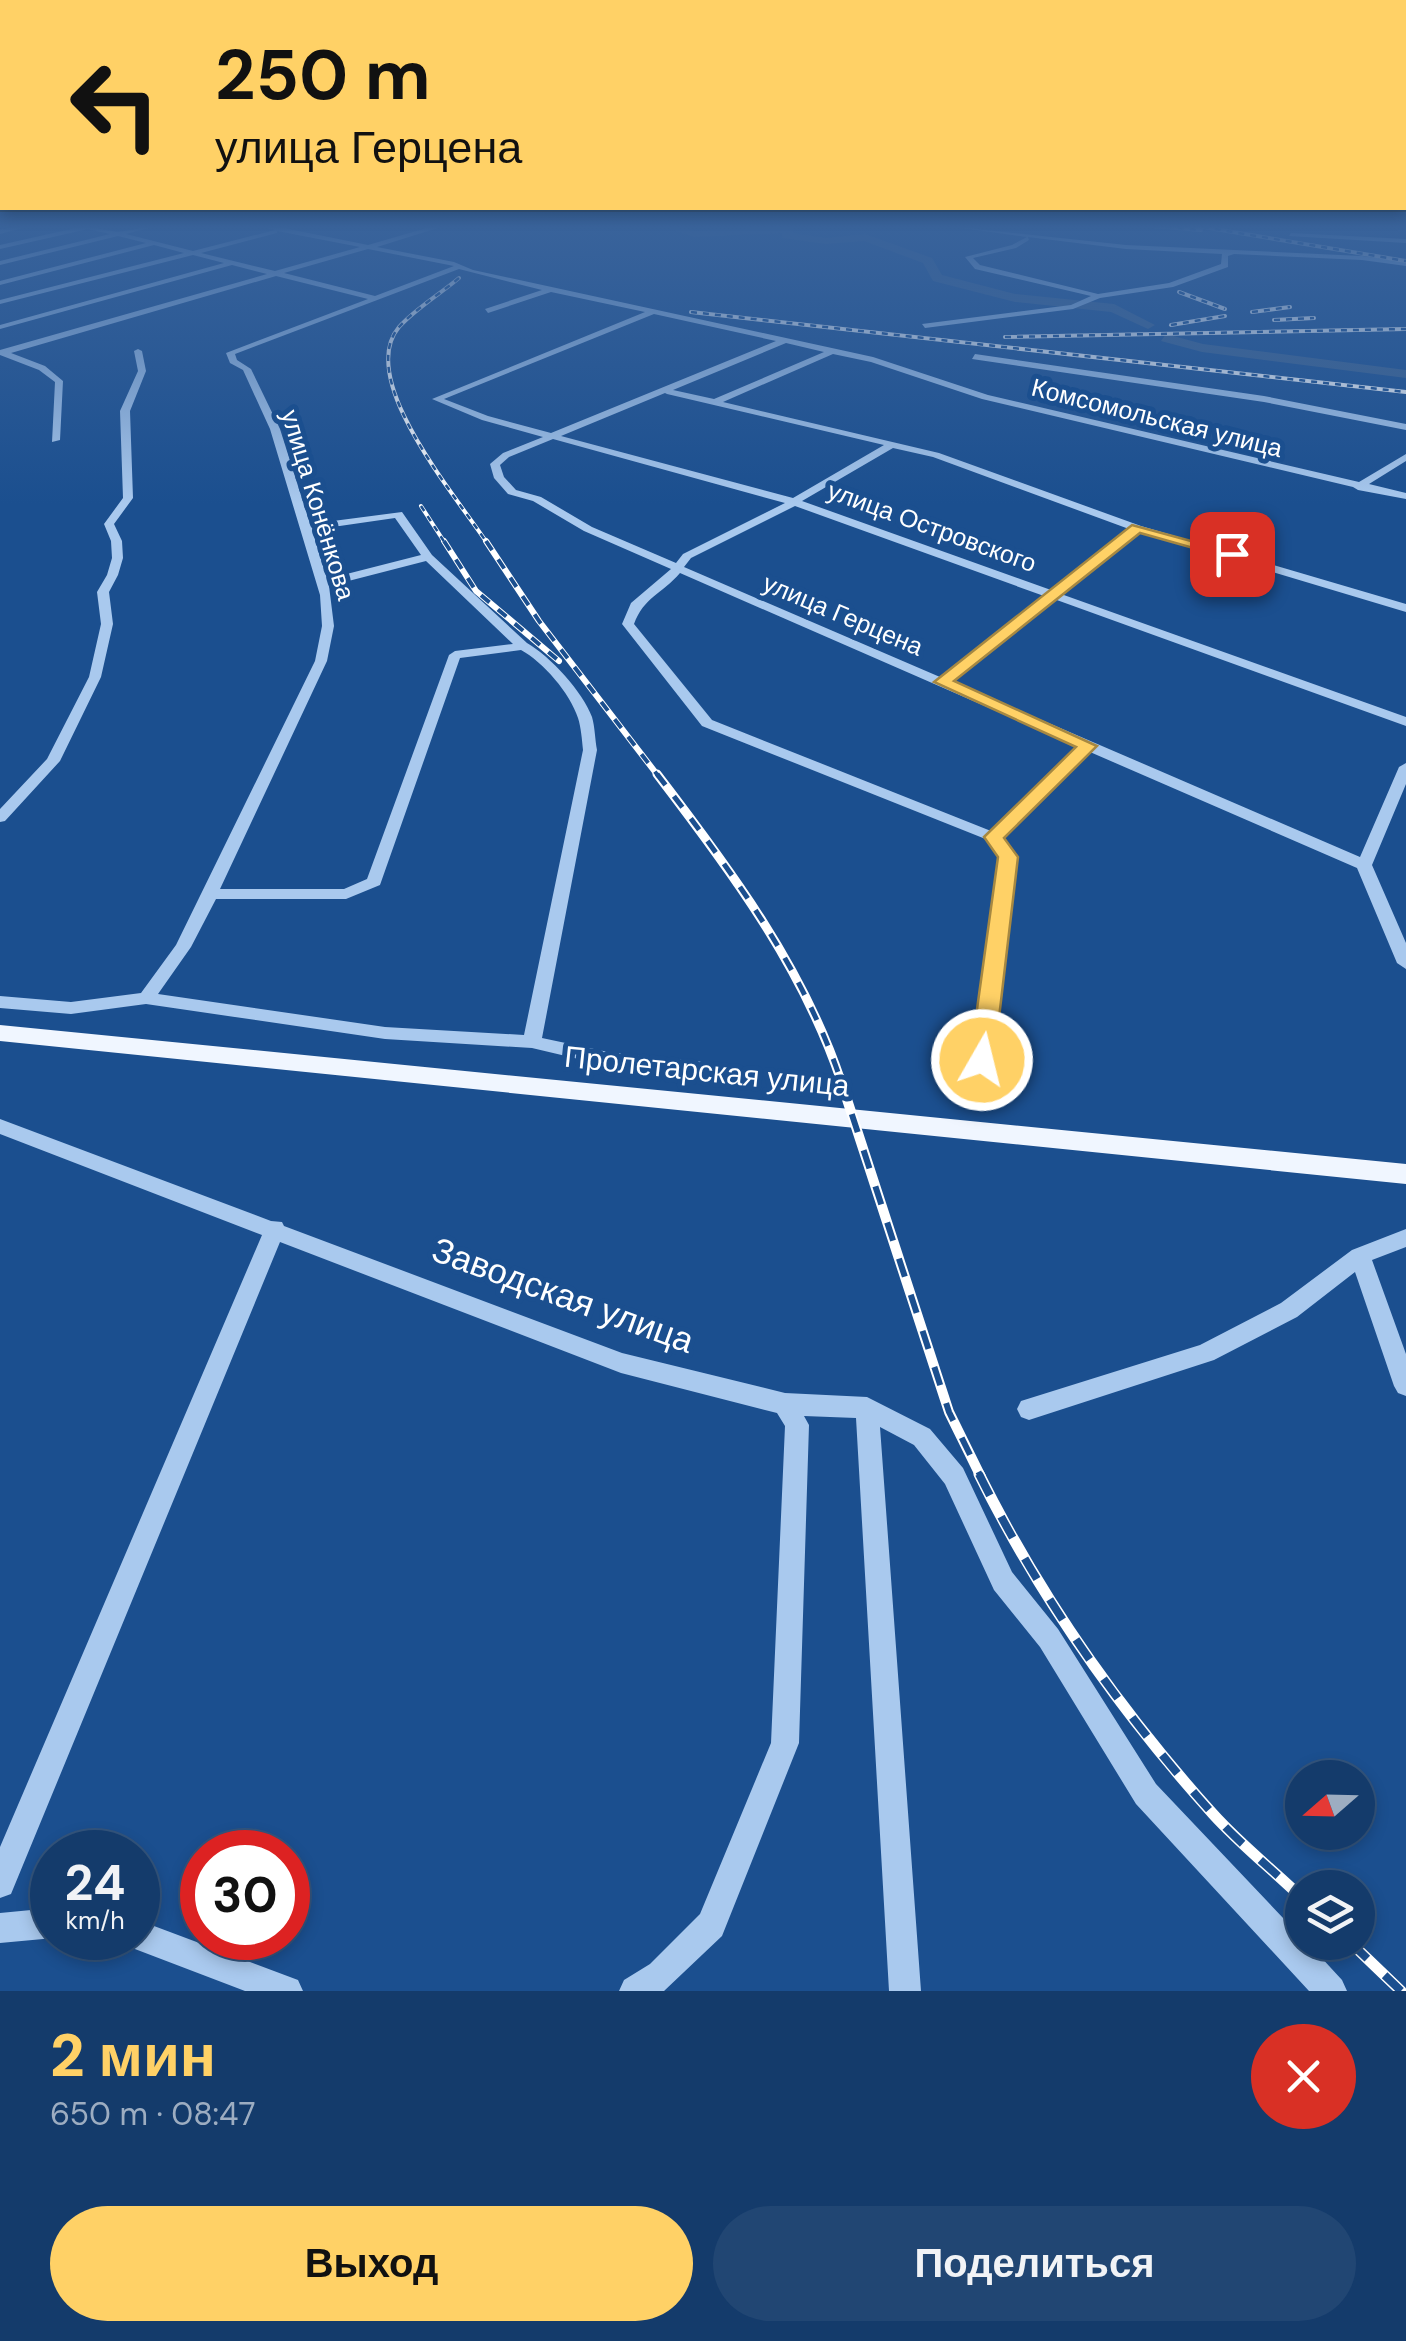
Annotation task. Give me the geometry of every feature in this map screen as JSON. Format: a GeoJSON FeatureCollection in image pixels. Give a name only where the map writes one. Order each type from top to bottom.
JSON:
{"type":"FeatureCollection","features":[{"type":"Feature","properties":{"kind":"main road","name":"Пролетарская улица"},"geometry":{"type":"LineString","coordinates":[[0,1032],[1406,1174]]}},
{"type":"Feature","properties":{"kind":"street"},"geometry":{"type":"LineString","coordinates":[[0,327],[33,318]]}},
{"type":"Feature","properties":{"kind":"street"},"geometry":{"type":"LineString","coordinates":[[1,353],[120,318]]}},
{"type":"Feature","properties":{"kind":"street","name":"улица Конёнкова"},"geometry":{"type":"LineString","coordinates":[[146,998],[183,947],[320,662],[328,626],[323,584],[270,415],[246,369],[233,361],[230,353],[323,318]]}},
{"type":"Feature","properties":{"kind":"street","name":"улица Островского"},"geometry":{"type":"LineString","coordinates":[[637,318],[436,400],[485,418],[794,502],[1406,722]]}},
{"type":"Feature","properties":{"kind":"street","name":"Комсомольская улица"},"geometry":{"type":"LineString","coordinates":[[680,318],[834,351],[986,397],[1406,496]]}},
{"type":"Feature","properties":{"kind":"street"},"geometry":{"type":"LineString","coordinates":[[925,326],[988,318]]}},
{"type":"Feature","properties":{"kind":"street"},"geometry":{"type":"LineString","coordinates":[[557,435],[784,340]]}},
{"type":"Feature","properties":{"kind":"street"},"geometry":{"type":"LineString","coordinates":[[714,402],[834,351]]}},
{"type":"Feature","properties":{"kind":"street"},"geometry":{"type":"LineString","coordinates":[[0,818],[54,761],[95,677],[108,624],[104,592],[116,574],[118,539],[109,524],[128,498],[123,452],[125,410],[142,371],[138,352]]}},
{"type":"Feature","properties":{"kind":"street"},"geometry":{"type":"LineString","coordinates":[[1,353],[42,368],[59,380],[55,440]]}},
{"type":"Feature","properties":{"kind":"street"},"geometry":{"type":"LineString","coordinates":[[976,357],[1264,399],[1406,428]]}},
{"type":"Feature","properties":{"kind":"street"},"geometry":{"type":"LineString","coordinates":[[666,391],[936,455],[1137,528],[1406,608]]}},
{"type":"Feature","properties":{"kind":"street","name":"улица Герцена"},"geometry":{"type":"LineString","coordinates":[[557,435],[506,455],[495,464],[498,478],[512,492],[536,499],[588,529],[1364,864]]}},
{"type":"Feature","properties":{"kind":"street"},"geometry":{"type":"LineString","coordinates":[[894,444],[794,502],[699,548],[635,606],[628,624],[708,724],[994,837],[1008,857],[982,1060]]}},
{"type":"Feature","properties":{"kind":"street"},"geometry":{"type":"LineString","coordinates":[[1358,487],[1406,458]]}},
{"type":"Feature","properties":{"kind":"street"},"geometry":{"type":"LineString","coordinates":[[305,528],[398,514],[428,557],[522,646],[538,655],[574,697],[585,718],[590,750],[532,1042]]}},
{"type":"Feature","properties":{"kind":"street"},"geometry":{"type":"LineString","coordinates":[[942,682],[1137,528]]}},
{"type":"Feature","properties":{"kind":"street"},"geometry":{"type":"LineString","coordinates":[[323,584],[428,557]]}},
{"type":"Feature","properties":{"kind":"street"},"geometry":{"type":"LineString","coordinates":[[210,894],[346,894],[374,882],[454,655],[522,646]]}},
{"type":"Feature","properties":{"kind":"street"},"geometry":{"type":"LineString","coordinates":[[994,837],[1088,746]]}},
{"type":"Feature","properties":{"kind":"street"},"geometry":{"type":"LineString","coordinates":[[1406,767],[1364,864],[1406,963]]}},
{"type":"Feature","properties":{"kind":"street","name":"Пролетарская улица"},"geometry":{"type":"LineString","coordinates":[[0,1002],[70,1008],[146,998],[385,1034],[532,1042],[608,1059],[704,1069]]}},
{"type":"Feature","properties":{"kind":"street","name":"Заводская улица"},"geometry":{"type":"LineString","coordinates":[[0,1126],[621,1363],[784,1404],[867,1408]]}},
{"type":"Feature","properties":{"kind":"street"},"geometry":{"type":"LineString","coordinates":[[0,1882],[275,1228]]}},
{"type":"Feature","properties":{"kind":"street"},"geometry":{"type":"LineString","coordinates":[[1028,1409],[1206,1354],[1290,1310],[1360,1256],[1406,1238]]}},
{"type":"Feature","properties":{"kind":"street"},"geometry":{"type":"LineString","coordinates":[[1360,1256],[1406,1386]]}},
{"type":"Feature","properties":{"kind":"street"},"geometry":{"type":"LineString","coordinates":[[635,1991],[662,1974],[712,1925],[785,1743],[797,1425],[784,1404]]}},
{"type":"Feature","properties":{"kind":"street"},"geometry":{"type":"LineString","coordinates":[[867,1408],[905,1991]]}},
{"type":"Feature","properties":{"kind":"street"},"geometry":{"type":"LineString","coordinates":[[867,1408],[922,1436],[954,1476],[1002,1581],[1049,1638],[1146,1794],[1331,1991]]}},
{"type":"Feature","properties":{"kind":"street"},"geometry":{"type":"LineString","coordinates":[[0,1928],[30,1925]]}},
{"type":"Feature","properties":{"kind":"street"},"geometry":{"type":"LineString","coordinates":[[160,1944],[287,1991]]}},
{"type":"Feature","properties":{"kind":"waterway"},"geometry":{"type":"LineString","coordinates":[[1134,318],[1148,325]]}},
{"type":"Feature","properties":{"kind":"waterway"},"geometry":{"type":"LineString","coordinates":[[1166,338],[1202,348],[1406,374]]}},
{"type":"Feature","properties":{"kind":"railway"},"geometry":{"type":"LineString","coordinates":[[409,318],[399,327],[389,349],[390,376],[400,406],[434,468],[487,543]]}},
{"type":"Feature","properties":{"kind":"railway"},"geometry":{"type":"LineString","coordinates":[[744,318],[1406,392]]}},
{"type":"Feature","properties":{"kind":"railway"},"geometry":{"type":"LineString","coordinates":[[1171,325],[1214,318]]}},
{"type":"Feature","properties":{"kind":"railway"},"geometry":{"type":"LineString","coordinates":[[1274,320],[1314,318]]}},
{"type":"Feature","properties":{"kind":"railway"},"geometry":{"type":"LineString","coordinates":[[1005,337],[1406,329]]}},
{"type":"Feature","properties":{"kind":"railway"},"geometry":{"type":"LineString","coordinates":[[421,506],[445,543]]}},
{"type":"Feature","properties":{"kind":"railway"},"geometry":{"type":"LineString","coordinates":[[444,541],[476,591],[559,661]]}},
{"type":"Feature","properties":{"kind":"railway"},"geometry":{"type":"LineString","coordinates":[[486,541],[539,621],[659,777]]}},
{"type":"Feature","properties":{"kind":"railway"},"geometry":{"type":"LineString","coordinates":[[657,774],[762,920],[806,998],[841,1081]]}},
{"type":"Feature","properties":{"kind":"railway"},"geometry":{"type":"LineString","coordinates":[[841,1081],[949,1412],[981,1477]]}},
{"type":"Feature","properties":{"kind":"railway"},"geometry":{"type":"LineString","coordinates":[[979,1474],[1028,1565],[1115,1694],[1213,1814],[1285,1882]]}},
{"type":"Feature","properties":{"kind":"railway"},"geometry":{"type":"LineString","coordinates":[[1369,1960],[1401,1991]]}},
{"type":"Feature","properties":{"kind":"route"},"geometry":{"type":"LineString","coordinates":[[982,1060],[1008,857],[994,837],[1088,746],[942,682],[1137,528],[1232,554]]}}]}
